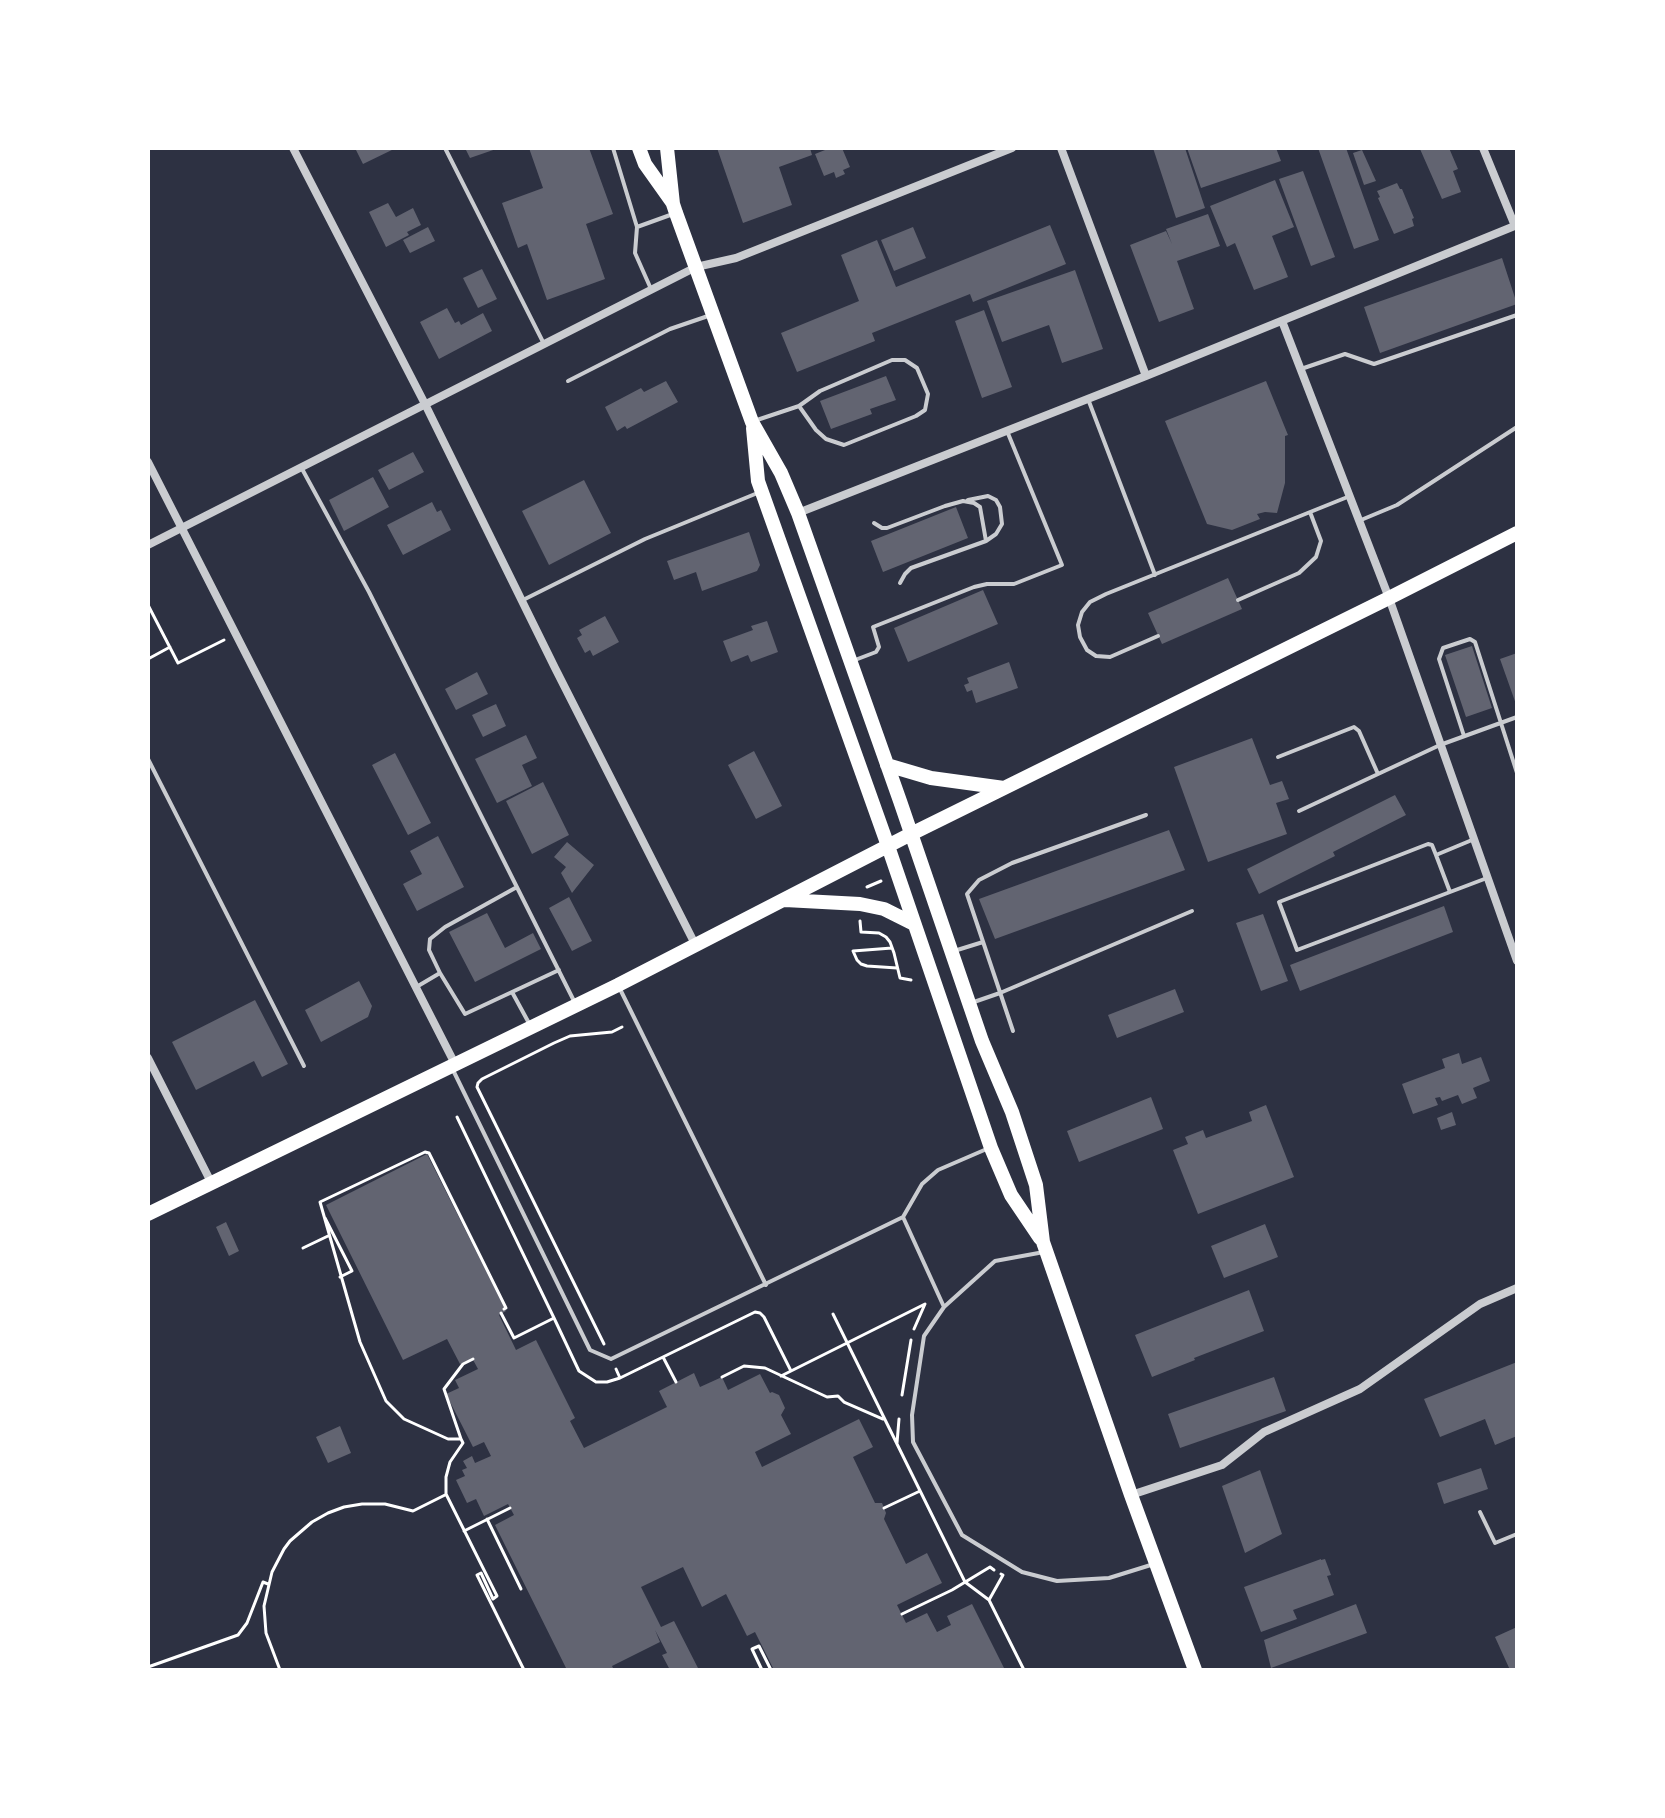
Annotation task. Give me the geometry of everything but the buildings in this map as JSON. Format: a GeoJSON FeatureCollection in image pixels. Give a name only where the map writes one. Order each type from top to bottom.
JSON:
{"type":"FeatureCollection","features":[{"type":"Feature","properties":{"kind":"main road"},"geometry":{"type":"LineString","coordinates":[[639,148],[645,164],[675,208]]}},
{"type":"Feature","properties":{"kind":"main road"},"geometry":{"type":"LineString","coordinates":[[667,148],[675,208],[752,422],[781,473],[798,513],[982,1041],[1012,1112],[1036,1185],[1044,1247],[1195,1670]]}},
{"type":"Feature","properties":{"kind":"main road"},"geometry":{"type":"LineString","coordinates":[[752,422],[758,481],[991,1148],[1011,1195],[1044,1247]]}},
{"type":"Feature","properties":{"kind":"main road"},"geometry":{"type":"LineString","coordinates":[[148,1214],[576,1006],[911,834],[1517,533]]}},
{"type":"Feature","properties":{"kind":"main road"},"geometry":{"type":"LineString","coordinates":[[887,765],[931,778],[1005,788]]}},
{"type":"Feature","properties":{"kind":"main road"},"geometry":{"type":"LineString","coordinates":[[785,900],[860,904],[884,909],[914,924]]}},
{"type":"Feature","properties":{"kind":"street"},"geometry":{"type":"LineString","coordinates":[[293,148],[425,404],[696,946]]}},
{"type":"Feature","properties":{"kind":"street"},"geometry":{"type":"LineString","coordinates":[[148,545],[696,267],[736,258],[1012,148]]}},
{"type":"Feature","properties":{"kind":"street"},"geometry":{"type":"LineString","coordinates":[[1061,148],[1146,376]]}},
{"type":"Feature","properties":{"kind":"street"},"geometry":{"type":"LineString","coordinates":[[798,513],[1516,226],[1483,148]]}},
{"type":"Feature","properties":{"kind":"street"},"geometry":{"type":"LineString","coordinates":[[1282,321],[1389,598],[1517,961]]}},
{"type":"Feature","properties":{"kind":"street"},"geometry":{"type":"LineString","coordinates":[[148,462],[453,1065]]}},
{"type":"Feature","properties":{"kind":"street"},"geometry":{"type":"LineString","coordinates":[[1506,929],[1517,925]]}},
{"type":"Feature","properties":{"kind":"street"},"geometry":{"type":"LineString","coordinates":[[148,1058],[212,1184]]}},
{"type":"Feature","properties":{"kind":"street"},"geometry":{"type":"LineString","coordinates":[[1131,1495],[1222,1465],[1264,1432],[1360,1389],[1480,1304],[1517,1288]]}},
{"type":"Feature","properties":{"kind":"lane"},"geometry":{"type":"LineString","coordinates":[[445,148],[545,345]]}},
{"type":"Feature","properties":{"kind":"lane"},"geometry":{"type":"LineString","coordinates":[[613,148],[637,227],[635,253],[651,290]]}},
{"type":"Feature","properties":{"kind":"lane"},"geometry":{"type":"LineString","coordinates":[[637,227],[675,208]]}},
{"type":"Feature","properties":{"kind":"lane"},"geometry":{"type":"LineString","coordinates":[[568,381],[670,329],[713,315]]}},
{"type":"Feature","properties":{"kind":"lane"},"geometry":{"type":"LineString","coordinates":[[1301,369],[1345,354],[1374,364],[1517,315]]}},
{"type":"Feature","properties":{"kind":"lane"},"geometry":{"type":"LineString","coordinates":[[752,422],[799,406],[820,391],[892,360],[905,360],[917,368],[928,394],[925,410],[916,416],[844,445],[826,439],[799,406]]}},
{"type":"Feature","properties":{"kind":"lane"},"geometry":{"type":"LineString","coordinates":[[1088,399],[1155,575]]}},
{"type":"Feature","properties":{"kind":"lane"},"geometry":{"type":"LineString","coordinates":[[1359,521],[1397,505],[1517,427]]}},
{"type":"Feature","properties":{"kind":"lane"},"geometry":{"type":"LineString","coordinates":[[851,661],[876,652],[879,647],[873,627],[974,587],[1014,584],[1062,565],[1007,431]]}},
{"type":"Feature","properties":{"kind":"lane"},"geometry":{"type":"LineString","coordinates":[[301,467],[369,592],[576,1006]]}},
{"type":"Feature","properties":{"kind":"lane"},"geometry":{"type":"LineString","coordinates":[[521,601],[645,539],[762,492]]}},
{"type":"Feature","properties":{"kind":"lane"},"geometry":{"type":"LineString","coordinates":[[874,523],[887,528],[945,506],[988,496],[996,500],[1000,507],[1002,524],[996,534],[986,541],[911,568],[900,583]]}},
{"type":"Feature","properties":{"kind":"lane"},"geometry":{"type":"LineString","coordinates":[[1158,636],[1110,657],[1096,656],[1087,650],[1078,625],[1082,612],[1090,602],[1106,594],[1350,496]]}},
{"type":"Feature","properties":{"kind":"lane"},"geometry":{"type":"LineString","coordinates":[[963,501],[980,507],[986,541]]}},
{"type":"Feature","properties":{"kind":"lane"},"geometry":{"type":"LineString","coordinates":[[1238,600],[1299,573],[1316,557],[1321,541],[1310,512]]}},
{"type":"Feature","properties":{"kind":"lane"},"geometry":{"type":"LineString","coordinates":[[1464,736],[1439,659],[1443,648],[1470,639],[1475,642],[1517,773]]}},
{"type":"Feature","properties":{"kind":"lane"},"geometry":{"type":"LineString","coordinates":[[1445,678],[1452,676]]}},
{"type":"Feature","properties":{"kind":"lane"},"geometry":{"type":"LineString","coordinates":[[1453,704],[1461,702]]}},
{"type":"Feature","properties":{"kind":"lane"},"geometry":{"type":"LineString","coordinates":[[1299,811],[1440,745],[1517,717]]}},
{"type":"Feature","properties":{"kind":"lane"},"geometry":{"type":"LineString","coordinates":[[1278,757],[1354,727],[1359,731],[1378,774]]}},
{"type":"Feature","properties":{"kind":"lane"},"geometry":{"type":"LineString","coordinates":[[148,759],[304,1066]]}},
{"type":"Feature","properties":{"kind":"lane"},"geometry":{"type":"LineString","coordinates":[[1013,1031],[967,894],[979,880],[1012,863],[1146,815]]}},
{"type":"Feature","properties":{"kind":"lane"},"geometry":{"type":"LineString","coordinates":[[1436,855],[1474,839]]}},
{"type":"Feature","properties":{"kind":"lane"},"geometry":{"type":"LineString","coordinates":[[1450,892],[1432,845],[1428,844],[1279,902],[1297,950],[1488,878]]}},
{"type":"Feature","properties":{"kind":"lane"},"geometry":{"type":"LineString","coordinates":[[517,887],[445,927],[430,939],[429,950],[440,973],[465,1014],[559,970]]}},
{"type":"Feature","properties":{"kind":"lane"},"geometry":{"type":"LineString","coordinates":[[969,1004],[1192,911]]}},
{"type":"Feature","properties":{"kind":"lane"},"geometry":{"type":"LineString","coordinates":[[951,952],[983,942]]}},
{"type":"Feature","properties":{"kind":"lane"},"geometry":{"type":"LineString","coordinates":[[416,987],[440,973]]}},
{"type":"Feature","properties":{"kind":"lane"},"geometry":{"type":"LineString","coordinates":[[618,985],[766,1285]]}},
{"type":"Feature","properties":{"kind":"lane"},"geometry":{"type":"LineString","coordinates":[[512,992],[531,1027]]}},
{"type":"Feature","properties":{"kind":"lane"},"geometry":{"type":"LineString","coordinates":[[453,1065],[482,1131],[590,1350],[611,1359],[903,1217],[922,1184],[938,1170],[991,1148]]}},
{"type":"Feature","properties":{"kind":"lane"},"geometry":{"type":"LineString","coordinates":[[903,1217],[944,1307]]}},
{"type":"Feature","properties":{"kind":"lane"},"geometry":{"type":"LineString","coordinates":[[1044,1247],[995,1261],[944,1307],[924,1336],[912,1415],[913,1442],[962,1535],[1022,1572],[1057,1581],[1109,1578],[1157,1564]]}},
{"type":"Feature","properties":{"kind":"lane"},"geometry":{"type":"LineString","coordinates":[[1480,1512],[1495,1543],[1517,1534]]}},
{"type":"Feature","properties":{"kind":"path"},"geometry":{"type":"LineString","coordinates":[[148,605],[178,663],[237,634]]}},
{"type":"Feature","properties":{"kind":"path"},"geometry":{"type":"LineString","coordinates":[[148,659],[170,647]]}},
{"type":"Feature","properties":{"kind":"path"},"geometry":{"type":"LineString","coordinates":[[860,891],[872,882],[881,881]]}},
{"type":"Feature","properties":{"kind":"path"},"geometry":{"type":"LineString","coordinates":[[860,921],[861,932],[879,933],[886,937],[900,978],[911,980]]}},
{"type":"Feature","properties":{"kind":"path"},"geometry":{"type":"LineString","coordinates":[[892,948],[853,951],[861,964],[897,968]]}},
{"type":"Feature","properties":{"kind":"path"},"geometry":{"type":"LineString","coordinates":[[620,1378],[477,1087],[482,1079],[570,1036],[612,1032],[622,1027]]}},
{"type":"Feature","properties":{"kind":"path"},"geometry":{"type":"LineString","coordinates":[[457,1117],[554,1318]]}},
{"type":"Feature","properties":{"kind":"path"},"geometry":{"type":"LineString","coordinates":[[461,1439],[448,1439],[404,1419],[386,1401],[360,1342],[320,1202],[425,1152],[429,1153],[504,1309]]}},
{"type":"Feature","properties":{"kind":"path"},"geometry":{"type":"LineString","coordinates":[[322,1211],[352,1271]]}},
{"type":"Feature","properties":{"kind":"path"},"geometry":{"type":"LineString","coordinates":[[303,1248],[329,1235]]}},
{"type":"Feature","properties":{"kind":"path"},"geometry":{"type":"LineString","coordinates":[[340,1277],[357,1268]]}},
{"type":"Feature","properties":{"kind":"path"},"geometry":{"type":"LineString","coordinates":[[781,1376],[925,1304],[909,1346],[902,1397]]}},
{"type":"Feature","properties":{"kind":"path"},"geometry":{"type":"LineString","coordinates":[[833,1314],[965,1582],[989,1600],[1024,1670]]}},
{"type":"Feature","properties":{"kind":"path"},"geometry":{"type":"LineString","coordinates":[[662,1356],[676,1382]]}},
{"type":"Feature","properties":{"kind":"path"},"geometry":{"type":"LineString","coordinates":[[473,1359],[463,1364],[444,1389],[463,1443],[450,1462],[446,1494],[497,1596],[493,1599],[481,1573],[477,1575],[524,1670]]}},
{"type":"Feature","properties":{"kind":"path"},"geometry":{"type":"LineString","coordinates":[[722,1377],[744,1366],[765,1368],[827,1397],[838,1396],[844,1402],[884,1419]]}},
{"type":"Feature","properties":{"kind":"path"},"geometry":{"type":"LineString","coordinates":[[897,1444],[900,1413]]}},
{"type":"Feature","properties":{"kind":"path"},"geometry":{"type":"LineString","coordinates":[[884,1508],[920,1491]]}},
{"type":"Feature","properties":{"kind":"path"},"geometry":{"type":"LineString","coordinates":[[280,1670],[270,1646],[264,1606],[277,1561],[290,1541],[328,1513],[352,1505],[385,1504],[413,1511],[446,1494]]}},
{"type":"Feature","properties":{"kind":"path"},"geometry":{"type":"LineString","coordinates":[[464,1531],[510,1508]]}},
{"type":"Feature","properties":{"kind":"path"},"geometry":{"type":"LineString","coordinates":[[487,1519],[521,1589]]}},
{"type":"Feature","properties":{"kind":"path"},"geometry":{"type":"LineString","coordinates":[[902,1614],[990,1567],[1003,1575],[989,1600]]}},
{"type":"Feature","properties":{"kind":"path"},"geometry":{"type":"LineString","coordinates":[[148,1667],[238,1635],[247,1623],[263,1582],[268,1584]]}},
{"type":"Feature","properties":{"kind":"path"},"geometry":{"type":"LineString","coordinates":[[762,1670],[752,1649],[759,1646],[771,1670]]}}]}
